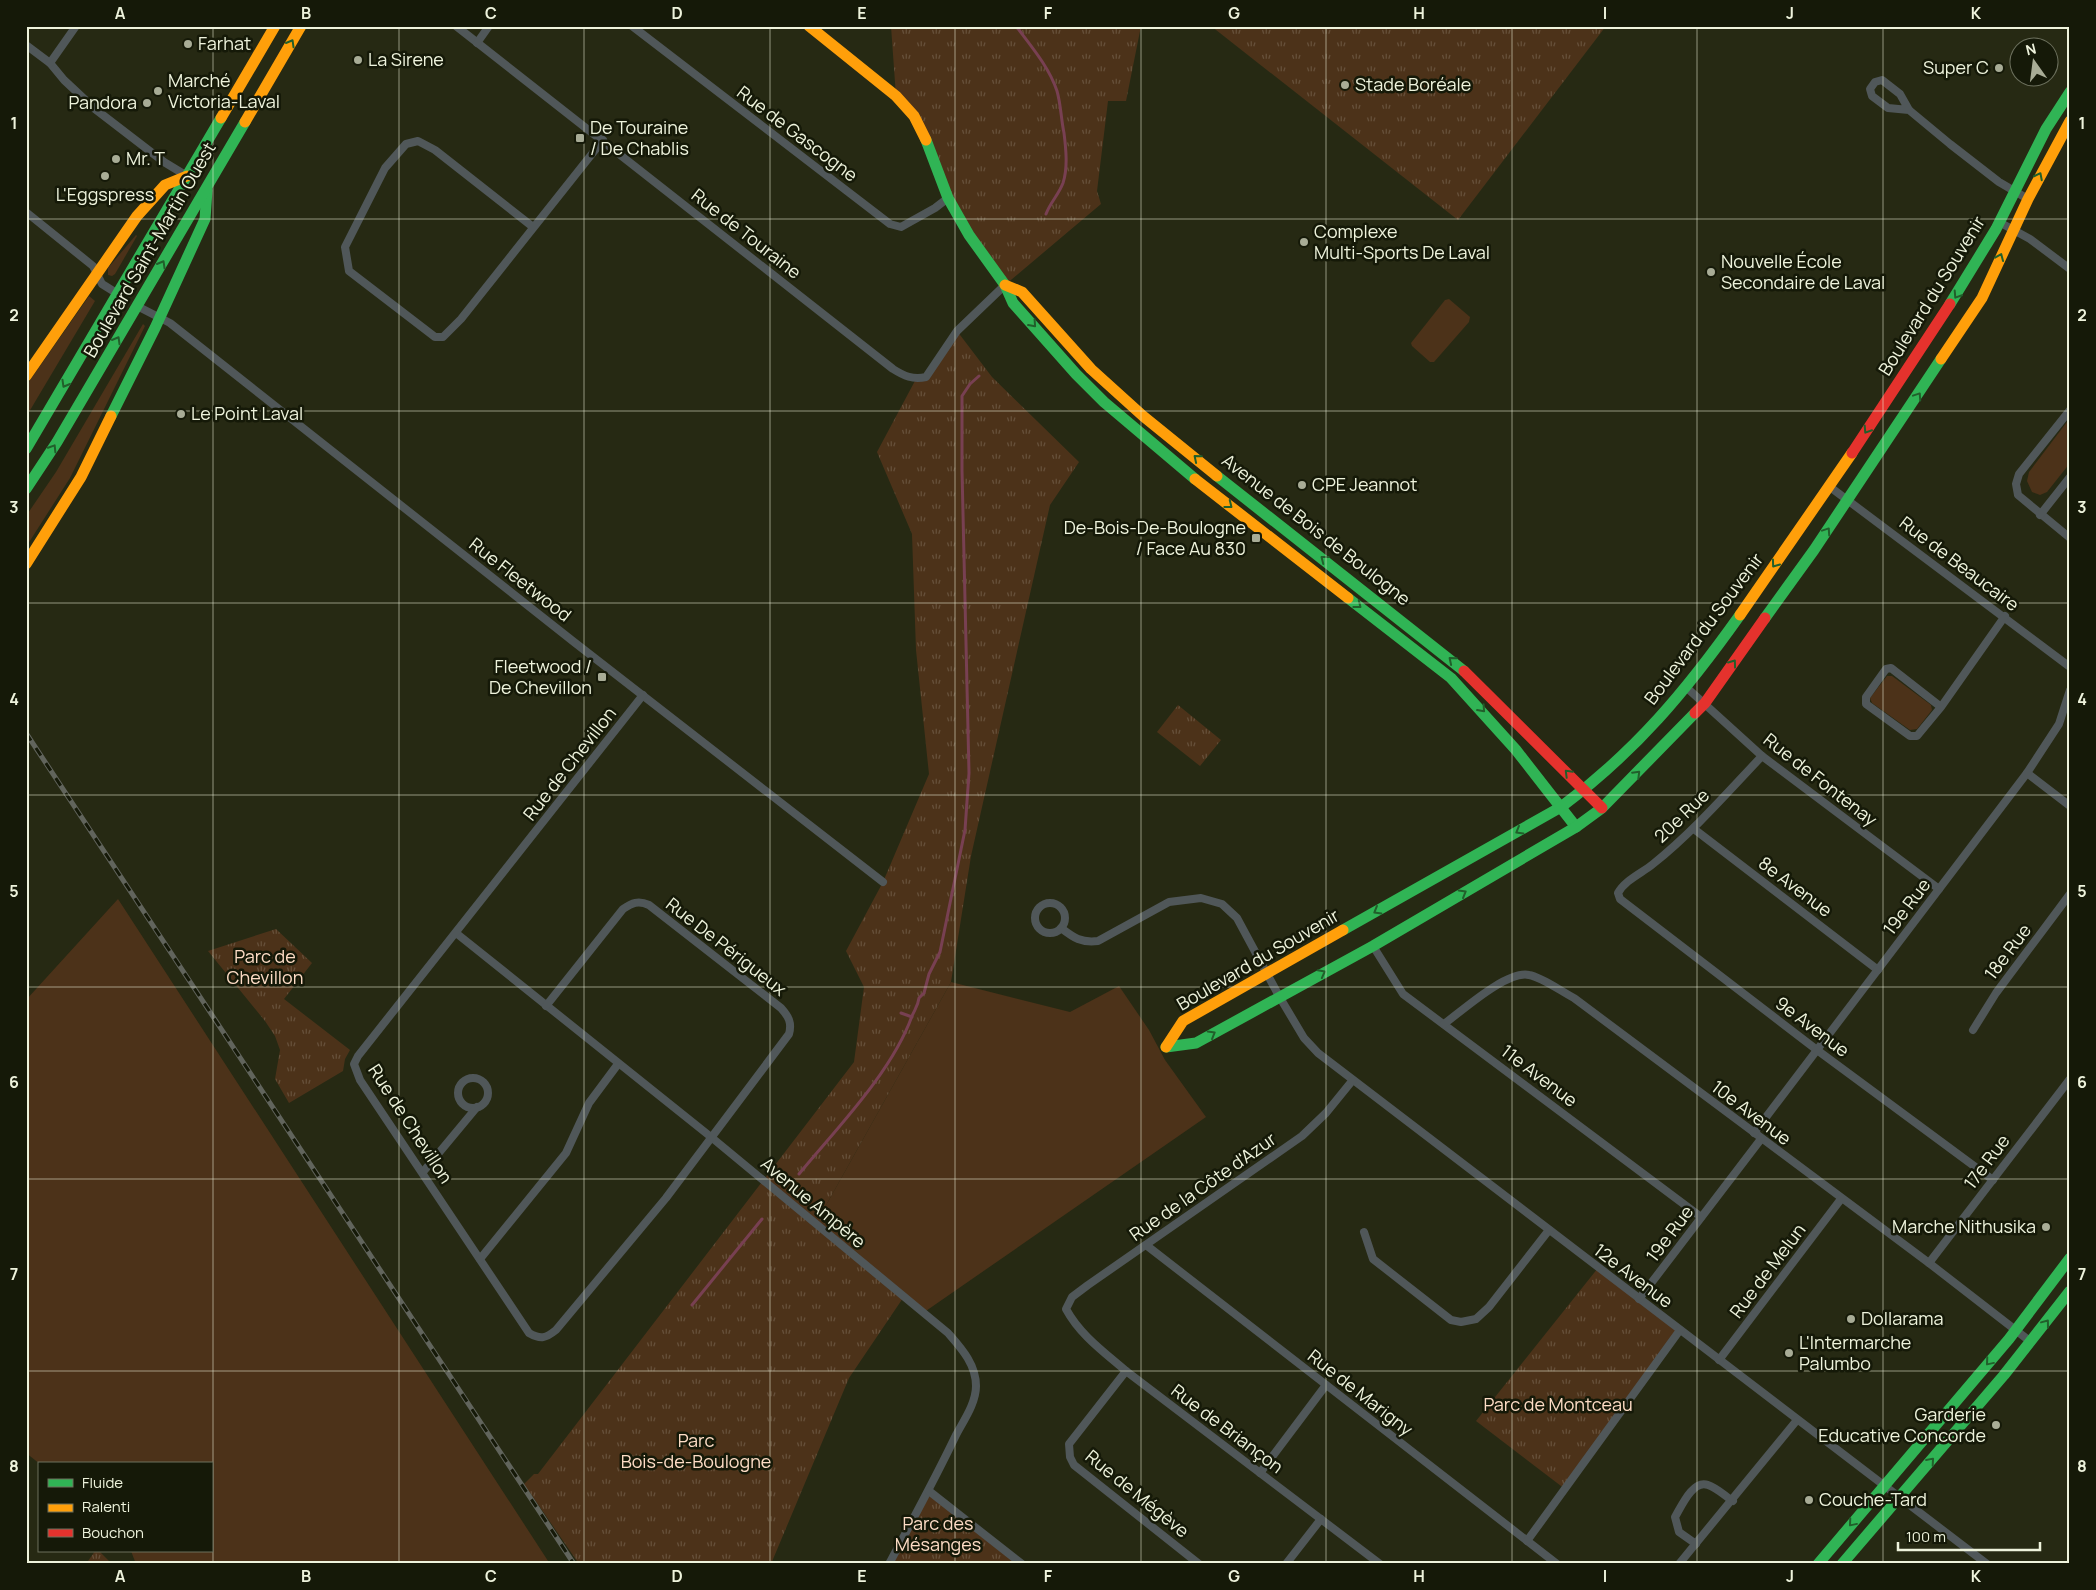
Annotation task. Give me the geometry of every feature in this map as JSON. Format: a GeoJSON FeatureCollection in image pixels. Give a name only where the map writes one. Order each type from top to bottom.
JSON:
{"type":"FeatureCollection","features":[{"type":"Feature","properties":{"kind":"street"},"geometry":{"type":"LineString","coordinates":[[50,63],[76,26]]}},
{"type":"Feature","properties":{"kind":"street","name":"Boulevard Saint-Martin Ouest"},"geometry":{"type":"LineString","coordinates":[[26,449],[275,26]]}},
{"type":"Feature","properties":{"kind":"street","name":"Boulevard Saint-Martin Ouest"},"geometry":{"type":"LineString","coordinates":[[26,489],[57,442],[301,26]]}},
{"type":"Feature","properties":{"kind":"street","name":"Rue de Touraine"},"geometry":{"type":"LineString","coordinates":[[456,26],[604,140],[893,369],[905,376],[916,379],[926,377],[957,331],[1006,285]]}},
{"type":"Feature","properties":{"kind":"street"},"geometry":{"type":"LineString","coordinates":[[477,42],[489,26]]}},
{"type":"Feature","properties":{"kind":"street","name":"Rue de Gascogne"},"geometry":{"type":"LineString","coordinates":[[632,26],[890,224],[901,227],[948,198]]}},
{"type":"Feature","properties":{"kind":"street","name":"Avenue de Bois de Boulogne"},"geometry":{"type":"LineString","coordinates":[[809,26],[896,96],[914,116],[929,146],[948,198],[969,235],[1006,285],[1013,303],[1104,402],[1178,466],[1451,678],[1479,705],[1512,743],[1576,827]]}},
{"type":"Feature","properties":{"kind":"street"},"geometry":{"type":"LineString","coordinates":[[26,45],[50,63],[64,80],[95,109],[164,162],[187,176]]}},
{"type":"Feature","properties":{"kind":"street"},"geometry":{"type":"LineString","coordinates":[[1909,110],[1888,108],[1872,96],[1870,89],[1875,82],[1882,80],[1900,94],[1909,110],[1950,144],[2014,192],[2028,199]]}},
{"type":"Feature","properties":{"kind":"street","name":"Boulevard du Souvenir"},"geometry":{"type":"LineString","coordinates":[[2070,92],[2046,127],[1999,222],[1964,283],[1830,487],[1687,688],[1640,740],[1585,790],[1561,806],[1183,1022],[1166,1047],[1196,1043],[1373,946],[1576,827],[1602,808],[1705,703],[1848,501],[1982,298],[2013,229],[2070,121]]}},
{"type":"Feature","properties":{"kind":"street"},"geometry":{"type":"LineString","coordinates":[[533,227],[435,150],[418,141],[406,144],[385,168],[345,247],[349,271],[434,337],[443,337],[461,319],[604,140]]}},
{"type":"Feature","properties":{"kind":"street"},"geometry":{"type":"LineString","coordinates":[[26,376],[96,273],[150,200],[164,185],[187,176]]}},
{"type":"Feature","properties":{"kind":"street"},"geometry":{"type":"LineString","coordinates":[[26,564],[81,477],[160,318],[205,219],[207,187]]}},
{"type":"Feature","properties":{"kind":"street"},"geometry":{"type":"LineString","coordinates":[[26,212],[93,266],[102,284],[118,294]]}},
{"type":"Feature","properties":{"kind":"street"},"geometry":{"type":"LineString","coordinates":[[1999,222],[2030,239],[2070,269]]}},
{"type":"Feature","properties":{"kind":"street","name":"Avenue de Bois de Boulogne"},"geometry":{"type":"LineString","coordinates":[[1006,285],[1022,292],[1091,369],[1144,416],[1242,496],[1461,668],[1602,808]]}},
{"type":"Feature","properties":{"kind":"street","name":"Rue Fleetwood"},"geometry":{"type":"LineString","coordinates":[[137,306],[170,323],[883,882]]}},
{"type":"Feature","properties":{"kind":"street"},"geometry":{"type":"LineString","coordinates":[[2070,410],[2019,474],[2016,484],[2018,495],[2070,538]]}},
{"type":"Feature","properties":{"kind":"street"},"geometry":{"type":"LineString","coordinates":[[2040,515],[2070,477]]}},
{"type":"Feature","properties":{"kind":"street","name":"Rue de Beaucaire"},"geometry":{"type":"LineString","coordinates":[[1830,487],[2005,616],[2070,667]]}},
{"type":"Feature","properties":{"kind":"street"},"geometry":{"type":"LineString","coordinates":[[1941,707],[1891,668],[1886,669],[1866,697],[1866,704],[1910,736],[1917,736],[1941,707],[2005,616]]}},
{"type":"Feature","properties":{"kind":"street","name":"Rue de Fontenay"},"geometry":{"type":"LineString","coordinates":[[1687,688],[1762,756],[1939,889]]}},
{"type":"Feature","properties":{"kind":"street","name":"19e Rue"},"geometry":{"type":"LineString","coordinates":[[1754,1133],[2027,773],[2059,724],[2070,690]]}},
{"type":"Feature","properties":{"kind":"street","name":"Rue de Chevillon"},"geometry":{"type":"LineString","coordinates":[[643,695],[358,1056],[354,1064],[360,1080],[529,1333],[538,1338],[547,1338],[556,1330],[666,1198],[711,1137]]}},
{"type":"Feature","properties":{"kind":"street","name":"20e Rue"},"geometry":{"type":"LineString","coordinates":[[1618,893],[1621,887],[1652,865],[1694,829],[1762,756]]}},
{"type":"Feature","properties":{"kind":"street"},"geometry":{"type":"LineString","coordinates":[[2027,773],[2070,806]]}},
{"type":"Feature","properties":{"kind":"street","name":"8e Avenue"},"geometry":{"type":"LineString","coordinates":[[1694,829],[1878,970]]}},
{"type":"Feature","properties":{"kind":"street","name":"9e Avenue"},"geometry":{"type":"LineString","coordinates":[[1618,893],[1620,899],[1817,1050],[1993,1180]]}},
{"type":"Feature","properties":{"kind":"street","name":"18e Rue"},"geometry":{"type":"LineString","coordinates":[[1973,1030],[1996,993],[2070,894]]}},
{"type":"Feature","properties":{"kind":"street","name":"12e Avenue"},"geometry":{"type":"LineString","coordinates":[[1061,928],[1079,941],[1098,941],[1169,902],[1201,898],[1222,904],[1237,918],[1304,1038],[1318,1054],[1984,1563]]}},
{"type":"Feature","properties":{"kind":"street","name":"Rue De Périgueux"},"geometry":{"type":"LineString","coordinates":[[546,1006],[622,909],[634,902],[642,902],[648,904],[781,1008],[790,1020],[790,1034],[711,1137]]}},
{"type":"Feature","properties":{"kind":"street"},"geometry":{"type":"LineString","coordinates":[[1047,903],[1060,907],[1065,915],[1064,924],[1061,928],[1052,933],[1046,933],[1038,928],[1034,918],[1038,908],[1047,903]]}},
{"type":"Feature","properties":{"kind":"street","name":"Avenue Ampère"},"geometry":{"type":"LineString","coordinates":[[456,933],[711,1137],[948,1333],[964,1351],[974,1371],[976,1386],[972,1403],[929,1491],[889,1564]]}},
{"type":"Feature","properties":{"kind":"street","name":"11e Avenue"},"geometry":{"type":"LineString","coordinates":[[1373,946],[1403,994],[1701,1217]]}},
{"type":"Feature","properties":{"kind":"street","name":"10e Avenue"},"geometry":{"type":"LineString","coordinates":[[1444,1024],[1502,981],[1520,974],[1530,975],[1574,998],[1929,1263],[2031,1342]]}},
{"type":"Feature","properties":{"kind":"street"},"geometry":{"type":"LineString","coordinates":[[480,1259],[566,1153],[589,1103],[618,1064]]}},
{"type":"Feature","properties":{"kind":"street","name":"17e Rue"},"geometry":{"type":"LineString","coordinates":[[1929,1263],[2070,1079]]}},
{"type":"Feature","properties":{"kind":"street","name":"Rue de la Côte d'Azur"},"geometry":{"type":"LineString","coordinates":[[1066,1309],[1072,1297],[1302,1136],[1326,1113],[1352,1081]]}},
{"type":"Feature","properties":{"kind":"street"},"geometry":{"type":"LineString","coordinates":[[423,1172],[477,1107]]}},
{"type":"Feature","properties":{"kind":"street","name":"19e Rue"},"geometry":{"type":"LineString","coordinates":[[1639,1299],[1761,1139]]}},
{"type":"Feature","properties":{"kind":"street","name":"Rue de Melun"},"geometry":{"type":"LineString","coordinates":[[1719,1360],[1841,1199]]}},
{"type":"Feature","properties":{"kind":"street"},"geometry":{"type":"LineString","coordinates":[[1364,1232],[1373,1259],[1451,1320],[1461,1322],[1476,1319],[1489,1307],[1549,1230]]}},
{"type":"Feature","properties":{"kind":"street","name":"Rue de Marigny"},"geometry":{"type":"LineString","coordinates":[[1146,1245],[1557,1564]]}},
{"type":"Feature","properties":{"kind":"street"},"geometry":{"type":"LineString","coordinates":[[1818,1564],[2015,1330],[2070,1258]]}},
{"type":"Feature","properties":{"kind":"street"},"geometry":{"type":"LineString","coordinates":[[1842,1564],[2031,1342],[2070,1292]]}},
{"type":"Feature","properties":{"kind":"street","name":"Rue de Briançon"},"geometry":{"type":"LineString","coordinates":[[1066,1309],[1073,1322],[1092,1343],[1126,1371],[1380,1564]]}},
{"type":"Feature","properties":{"kind":"street"},"geometry":{"type":"LineString","coordinates":[[1527,1541],[1680,1330]]}},
{"type":"Feature","properties":{"kind":"street","name":"Rue de Mégève"},"geometry":{"type":"LineString","coordinates":[[1126,1371],[1069,1444],[1070,1457],[1074,1465],[1199,1564]]}},
{"type":"Feature","properties":{"kind":"street"},"geometry":{"type":"LineString","coordinates":[[1260,1473],[1326,1385]]}},
{"type":"Feature","properties":{"kind":"street"},"geometry":{"type":"LineString","coordinates":[[1679,1564],[1733,1501],[1797,1420]]}},
{"type":"Feature","properties":{"kind":"street"},"geometry":{"type":"LineString","coordinates":[[1696,1544],[1679,1532],[1675,1516],[1691,1491],[1701,1484],[1707,1484],[1733,1501]]}},
{"type":"Feature","properties":{"kind":"street"},"geometry":{"type":"LineString","coordinates":[[929,1491],[1022,1564]]}},
{"type":"Feature","properties":{"kind":"street"},"geometry":{"type":"LineString","coordinates":[[1286,1564],[1321,1519]]}},
{"type":"Feature","properties":{"kind":"green space"},"geometry":{"type":"Polygon","coordinates":[[[891,26],[1141,26],[1126,101],[1108,101],[1097,191],[1101,204],[1005,285],[969,235],[938,168],[896,96],[891,26]]]}},
{"type":"Feature","properties":{"kind":"green space"},"geometry":{"type":"Polygon","coordinates":[[[1211,26],[1606,26],[1458,220],[1211,26]]]}},
{"type":"Feature","properties":{"kind":"green space"},"geometry":{"type":"Polygon","coordinates":[[[136,235],[115,274],[112,276],[108,275],[108,268],[136,235]]]}},
{"type":"Feature","properties":{"kind":"green space"},"geometry":{"type":"Polygon","coordinates":[[[89,296],[95,301],[26,417],[26,386],[89,296]]]}},
{"type":"Feature","properties":{"kind":"green space"},"geometry":{"type":"Polygon","coordinates":[[[1449,299],[1470,317],[1469,322],[1434,362],[1430,362],[1411,343],[1445,300],[1449,299]]]}},
{"type":"Feature","properties":{"kind":"green space"},"geometry":{"type":"Polygon","coordinates":[[[143,324],[145,326],[70,478],[26,547],[26,516],[56,472],[143,324]]]}},
{"type":"Feature","properties":{"kind":"green space","name":"Parc Bois-de-Boulogne"},"geometry":{"type":"Polygon","coordinates":[[[957,331],[992,377],[1079,462],[1050,505],[971,856],[951,982],[820,1216],[903,1298],[849,1378],[771,1564],[579,1564],[524,1484],[534,1474],[538,1474],[854,1062],[864,987],[846,951],[883,882],[929,774],[916,650],[912,534],[877,452],[916,379],[926,377],[957,331]]]}},
{"type":"Feature","properties":{"kind":"green space"},"geometry":{"type":"Polygon","coordinates":[[[2070,418],[2070,463],[2047,492],[2040,495],[2032,492],[2027,481],[2029,472],[2070,418]]]}},
{"type":"Feature","properties":{"kind":"green space"},"geometry":{"type":"Polygon","coordinates":[[[1887,676],[1892,676],[1931,705],[1932,710],[1917,729],[1910,730],[1872,703],[1870,698],[1887,676]]]}},
{"type":"Feature","properties":{"kind":"green space"},"geometry":{"type":"Polygon","coordinates":[[[1178,705],[1221,740],[1200,766],[1157,732],[1178,705]]]}},
{"type":"Feature","properties":{"kind":"green space"},"geometry":{"type":"Polygon","coordinates":[[[118,899],[550,1564],[136,1564],[131,1552],[212,1552],[212,1462],[38,1462],[26,1453],[26,1000],[118,899]]]}},
{"type":"Feature","properties":{"kind":"green space","name":"Parc de Chevillon"},"geometry":{"type":"Polygon","coordinates":[[[276,929],[312,963],[284,999],[350,1050],[345,1059],[343,1071],[289,1103],[275,1079],[280,1050],[275,1036],[208,951],[276,929]]]}},
{"type":"Feature","properties":{"kind":"green space"},"geometry":{"type":"Polygon","coordinates":[[[951,982],[1070,1012],[1119,986],[1149,1030],[1165,1060],[1206,1117],[923,1313],[903,1298],[820,1216],[951,982]]]}},
{"type":"Feature","properties":{"kind":"green space","name":"Parc de Montceau"},"geometry":{"type":"Polygon","coordinates":[[[1598,1268],[1680,1330],[1565,1489],[1476,1421],[1598,1268]]]}},
{"type":"Feature","properties":{"kind":"green space","name":"Parc des Mésanges"},"geometry":{"type":"Polygon","coordinates":[[[929,1491],[1022,1564],[889,1564],[929,1491]]]}},
{"type":"Feature","properties":{"kind":"green space"},"geometry":{"type":"Polygon","coordinates":[[[94,1552],[100,1552],[112,1564],[86,1564],[94,1552]]]}},
{"type":"Feature","properties":{"kind":"waterway"},"geometry":{"type":"LineString","coordinates":[[1016,26],[1039,57],[1054,82],[1059,102],[1065,145],[1066,171],[1061,187],[1046,214]]}},
{"type":"Feature","properties":{"kind":"waterway"},"geometry":{"type":"LineString","coordinates":[[799,1174],[862,1099],[891,1058],[903,1037],[919,998],[924,993],[929,974],[940,952],[965,830],[969,773],[962,396],[970,384],[979,376]]}},
{"type":"Feature","properties":{"kind":"waterway"},"geometry":{"type":"LineString","coordinates":[[901,1013],[912,1017]]}},
{"type":"Feature","properties":{"kind":"waterway"},"geometry":{"type":"LineString","coordinates":[[692,1305],[762,1219]]}},
{"type":"Feature","properties":{"kind":"railway"},"geometry":{"type":"LineString","coordinates":[[26,733],[574,1564]]}},
{"type":"Feature","properties":{"kind":"traffic: fast"},"geometry":{"type":"LineString","coordinates":[[1950,304],[1996,229],[2046,129],[2070,92]]}},
{"type":"Feature","properties":{"kind":"traffic: fast"},"geometry":{"type":"LineString","coordinates":[[26,449],[221,118]]}},
{"type":"Feature","properties":{"kind":"traffic: fast"},"geometry":{"type":"LineString","coordinates":[[26,489],[57,442],[245,122]]}},
{"type":"Feature","properties":{"kind":"traffic: fast"},"geometry":{"type":"LineString","coordinates":[[926,140],[948,198],[969,235],[1005,285],[1013,303],[1076,374],[1104,402],[1195,479]]}},
{"type":"Feature","properties":{"kind":"traffic: fast"},"geometry":{"type":"LineString","coordinates":[[111,416],[155,328],[205,219],[207,190]]}},
{"type":"Feature","properties":{"kind":"traffic: fast"},"geometry":{"type":"LineString","coordinates":[[1765,618],[1814,550],[1941,359]]}},
{"type":"Feature","properties":{"kind":"traffic: fast"},"geometry":{"type":"LineString","coordinates":[[1217,476],[1464,671]]}},
{"type":"Feature","properties":{"kind":"traffic: fast"},"geometry":{"type":"LineString","coordinates":[[1348,598],[1451,678],[1516,750],[1576,827]]}},
{"type":"Feature","properties":{"kind":"traffic: fast"},"geometry":{"type":"LineString","coordinates":[[1343,930],[1561,807],[1588,786],[1636,742],[1658,718],[1700,669],[1740,615]]}},
{"type":"Feature","properties":{"kind":"traffic: fast"},"geometry":{"type":"LineString","coordinates":[[1166,1047],[1196,1043],[1373,946],[1576,827],[1602,808],[1695,713]]}},
{"type":"Feature","properties":{"kind":"traffic: fast"},"geometry":{"type":"LineString","coordinates":[[1818,1564],[2009,1339],[2070,1258]]}},
{"type":"Feature","properties":{"kind":"traffic: fast"},"geometry":{"type":"LineString","coordinates":[[1842,1564],[2004,1375],[2070,1291]]}},
{"type":"Feature","properties":{"kind":"traffic: slow"},"geometry":{"type":"LineString","coordinates":[[221,118],[275,26]]}},
{"type":"Feature","properties":{"kind":"traffic: slow"},"geometry":{"type":"LineString","coordinates":[[245,122],[301,26]]}},
{"type":"Feature","properties":{"kind":"traffic: slow"},"geometry":{"type":"LineString","coordinates":[[809,26],[896,96],[914,116],[926,140]]}},
{"type":"Feature","properties":{"kind":"traffic: slow"},"geometry":{"type":"LineString","coordinates":[[1941,359],[1982,298],[2028,199],[2070,121]]}},
{"type":"Feature","properties":{"kind":"traffic: slow"},"geometry":{"type":"LineString","coordinates":[[26,376],[137,216],[165,185],[187,176]]}},
{"type":"Feature","properties":{"kind":"traffic: slow"},"geometry":{"type":"LineString","coordinates":[[1005,285],[1022,292],[1091,369],[1143,416],[1217,476]]}},
{"type":"Feature","properties":{"kind":"traffic: slow"},"geometry":{"type":"LineString","coordinates":[[26,564],[81,477],[111,416]]}},
{"type":"Feature","properties":{"kind":"traffic: slow"},"geometry":{"type":"LineString","coordinates":[[1740,615],[1852,453]]}},
{"type":"Feature","properties":{"kind":"traffic: slow"},"geometry":{"type":"LineString","coordinates":[[1195,479],[1348,598]]}},
{"type":"Feature","properties":{"kind":"traffic: slow"},"geometry":{"type":"LineString","coordinates":[[1166,1047],[1183,1021],[1343,930]]}},
{"type":"Feature","properties":{"kind":"traffic: jam"},"geometry":{"type":"LineString","coordinates":[[1852,453],[1950,304]]}},
{"type":"Feature","properties":{"kind":"traffic: jam"},"geometry":{"type":"LineString","coordinates":[[1695,713],[1705,703],[1765,618]]}},
{"type":"Feature","properties":{"kind":"traffic: jam"},"geometry":{"type":"LineString","coordinates":[[1464,671],[1602,808]]}},
{"type":"Feature","properties":{"kind":"place","name":"Farhat"},"geometry":{"type":"Point","coordinates":[188,44]}},
{"type":"Feature","properties":{"kind":"place","name":"La Sirene"},"geometry":{"type":"Point","coordinates":[358,60]}},
{"type":"Feature","properties":{"kind":"place","name":"Super C"},"geometry":{"type":"Point","coordinates":[1999,68]}},
{"type":"Feature","properties":{"kind":"place","name":"Stade Boréale"},"geometry":{"type":"Point","coordinates":[1345,85]}},
{"type":"Feature","properties":{"kind":"place","name":"Marché Victoria-Laval"},"geometry":{"type":"Point","coordinates":[158,91]}},
{"type":"Feature","properties":{"kind":"place","name":"Pandora"},"geometry":{"type":"Point","coordinates":[147,103]}},
{"type":"Feature","properties":{"kind":"place","name":"De Touraine / De Chablis"},"geometry":{"type":"Point","coordinates":[580,138]}},
{"type":"Feature","properties":{"kind":"place","name":"Mr. T"},"geometry":{"type":"Point","coordinates":[116,159]}},
{"type":"Feature","properties":{"kind":"place","name":"L'Eggspress"},"geometry":{"type":"Point","coordinates":[105,176]}},
{"type":"Feature","properties":{"kind":"place","name":"Complexe Multi-Sports De Laval"},"geometry":{"type":"Point","coordinates":[1304,242]}},
{"type":"Feature","properties":{"kind":"place","name":"Nouvelle École Secondaire de Laval"},"geometry":{"type":"Point","coordinates":[1711,272]}},
{"type":"Feature","properties":{"kind":"place","name":"Le Point Laval"},"geometry":{"type":"Point","coordinates":[181,414]}},
{"type":"Feature","properties":{"kind":"place","name":"CPE Jeannot"},"geometry":{"type":"Point","coordinates":[1302,485]}},
{"type":"Feature","properties":{"kind":"place","name":"De-Bois-De-Boulogne / Face Au 830"},"geometry":{"type":"Point","coordinates":[1256,538]}},
{"type":"Feature","properties":{"kind":"place","name":"Fleetwood / De Chevillon"},"geometry":{"type":"Point","coordinates":[602,677]}},
{"type":"Feature","properties":{"kind":"place","name":"Marche Nithusika"},"geometry":{"type":"Point","coordinates":[2046,1227]}},
{"type":"Feature","properties":{"kind":"place","name":"Dollarama"},"geometry":{"type":"Point","coordinates":[1851,1319]}},
{"type":"Feature","properties":{"kind":"place","name":"L'Intermarche Palumbo"},"geometry":{"type":"Point","coordinates":[1789,1353]}},
{"type":"Feature","properties":{"kind":"place","name":"Garderie Educative Concorde"},"geometry":{"type":"Point","coordinates":[1996,1425]}},
{"type":"Feature","properties":{"kind":"place","name":"Couche-Tard"},"geometry":{"type":"Point","coordinates":[1809,1500]}}]}
